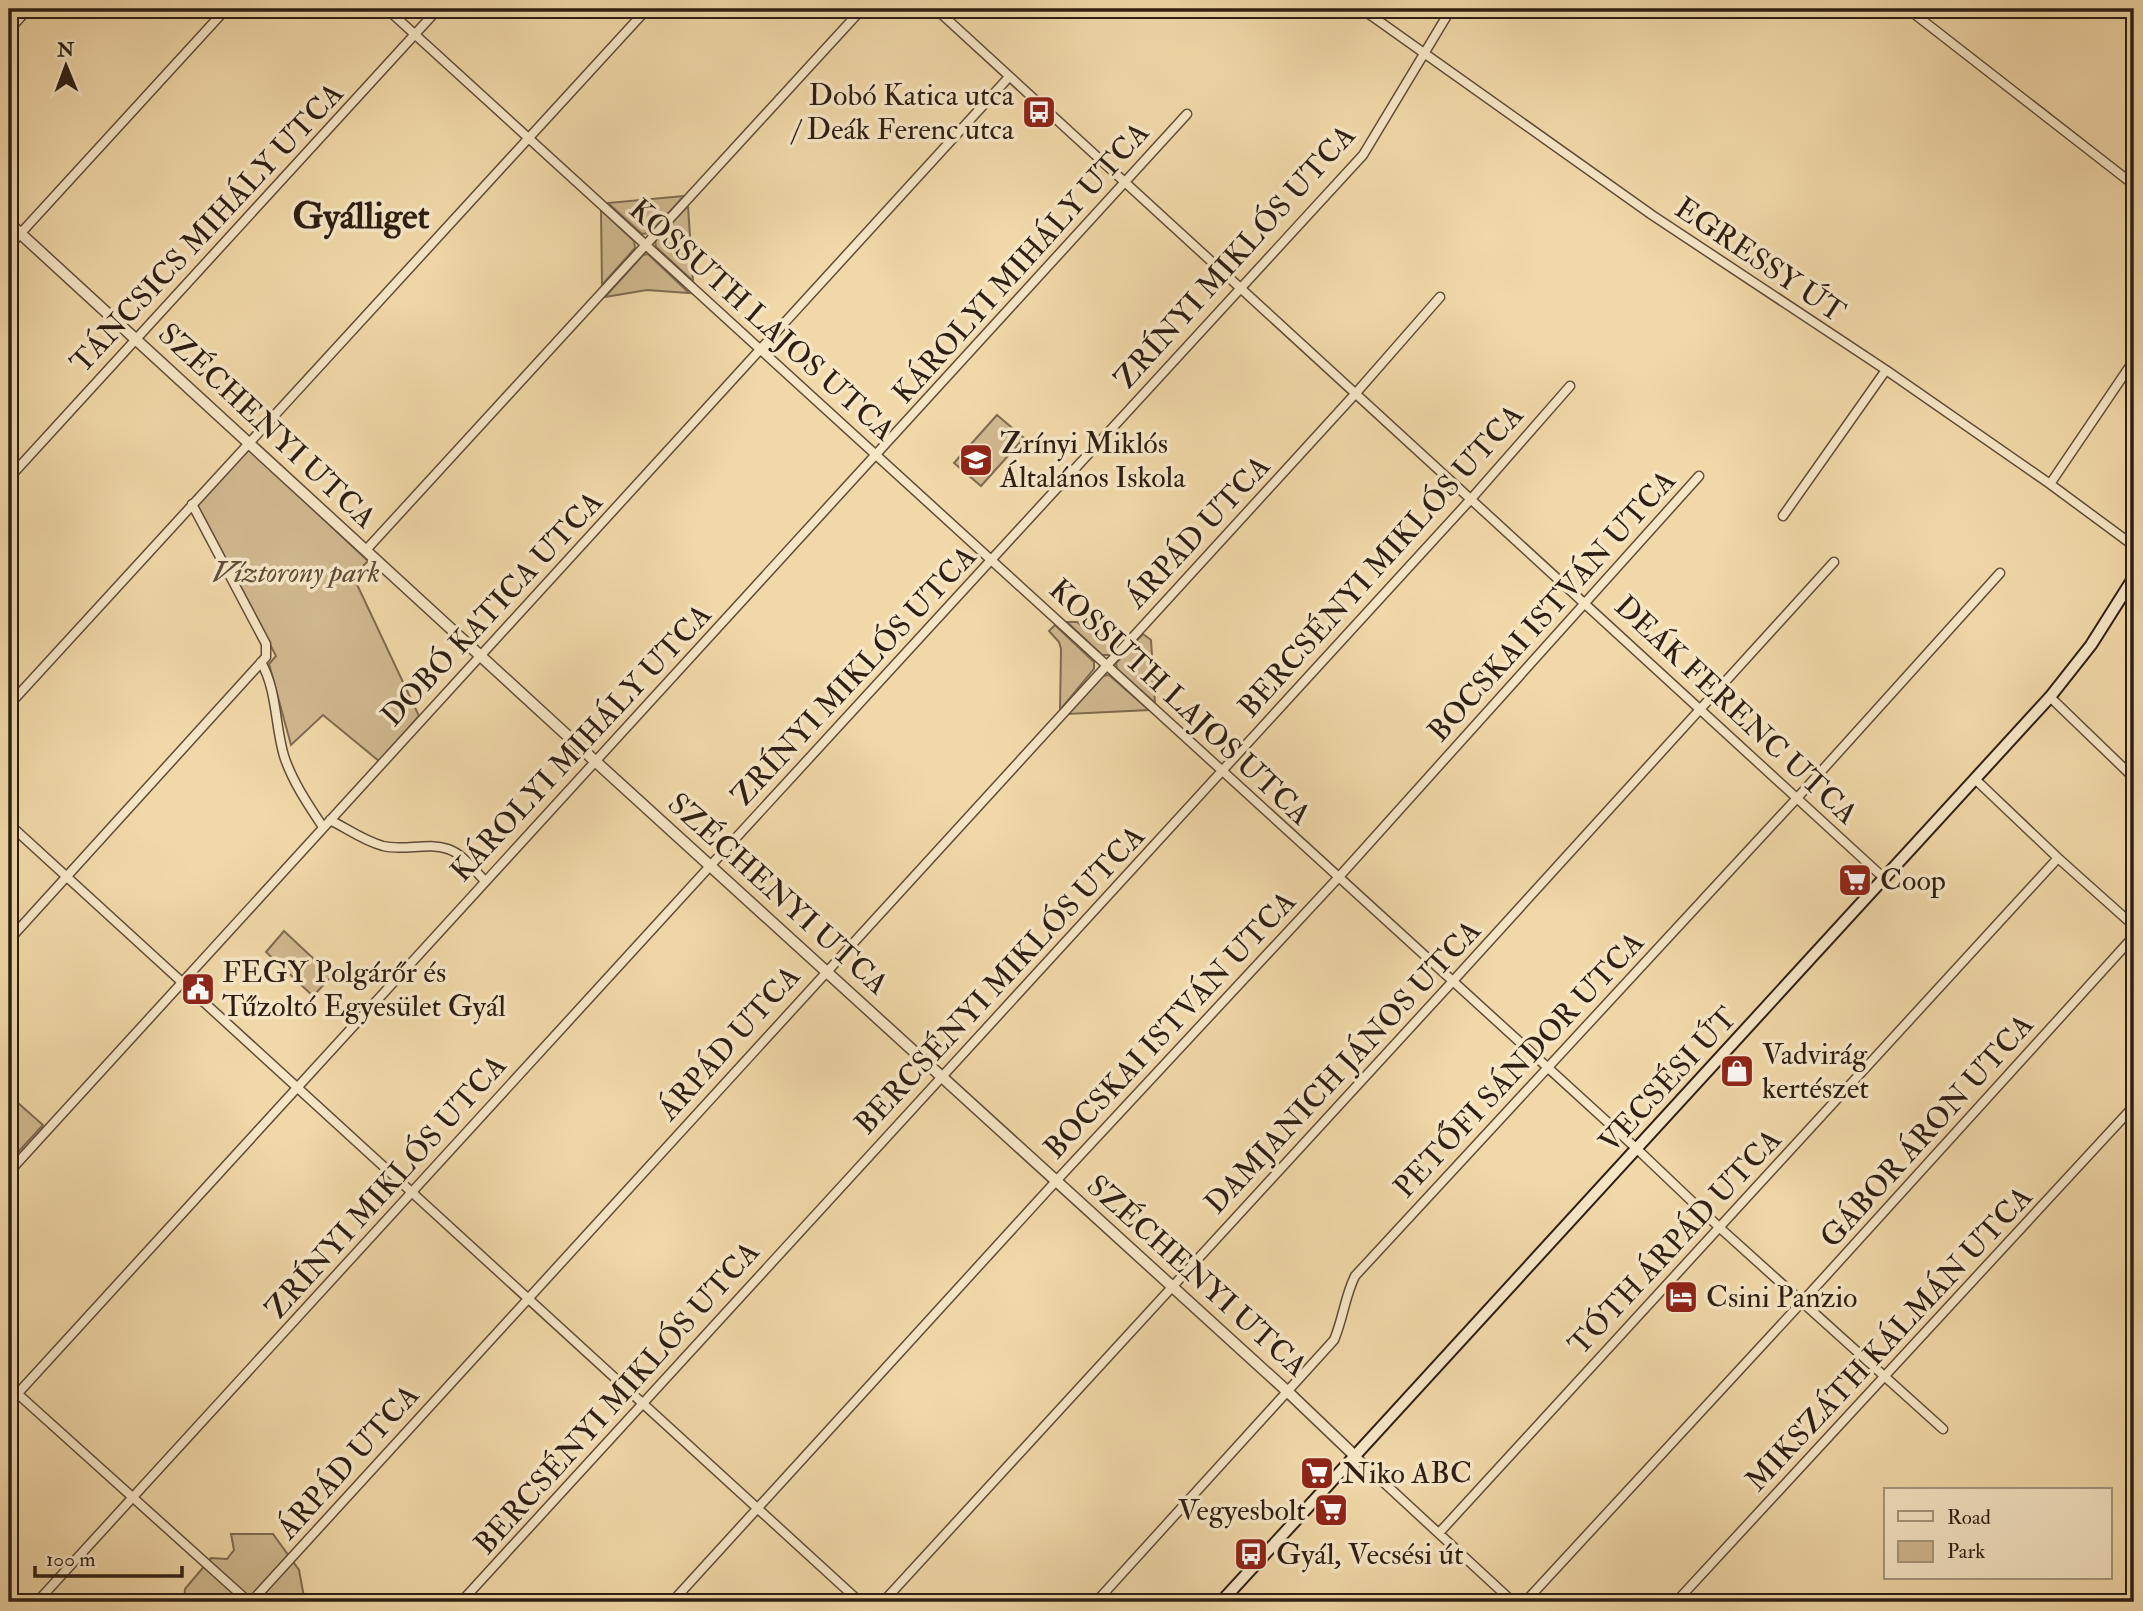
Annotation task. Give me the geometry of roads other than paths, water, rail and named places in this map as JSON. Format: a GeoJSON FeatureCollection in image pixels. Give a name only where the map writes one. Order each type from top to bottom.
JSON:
{"type":"FeatureCollection","features":[{"type":"Feature","properties":{"kind":"main road","name":"VECSÉSI ÚT"},"geometry":{"type":"LineString","coordinates":[[1221,1602],[1976,780],[2050,697],[2091,645],[2133,581]]}},
{"type":"Feature","properties":{"kind":"street"},"geometry":{"type":"LineString","coordinates":[[9,30],[28,9]]}},
{"type":"Feature","properties":{"kind":"street"},"geometry":{"type":"LineString","coordinates":[[9,246],[226,9]]}},
{"type":"Feature","properties":{"kind":"street","name":"KOSSUTH LAJOS UTCA"},"geometry":{"type":"LineString","coordinates":[[387,9],[1943,1429]]}},
{"type":"Feature","properties":{"kind":"street","name":"TÁNCSICS MIHÁLY UTCA"},"geometry":{"type":"LineString","coordinates":[[9,478],[438,9]]}},
{"type":"Feature","properties":{"kind":"street"},"geometry":{"type":"LineString","coordinates":[[9,705],[647,9]]}},
{"type":"Feature","properties":{"kind":"street"},"geometry":{"type":"LineString","coordinates":[[366,550],[862,9]]}},
{"type":"Feature","properties":{"kind":"street","name":"DEÁK FERENC UTCA"},"geometry":{"type":"LineString","coordinates":[[936,9],[1885,879]]}},
{"type":"Feature","properties":{"kind":"street","name":"EGRESSY ÚT"},"geometry":{"type":"LineString","coordinates":[[1362,9],[1652,215],[1885,370],[2050,484],[2134,546]]}},
{"type":"Feature","properties":{"kind":"street","name":"ZRÍNYI MIKLÓS UTCA"},"geometry":{"type":"LineString","coordinates":[[37,1602],[1363,155],[1451,9]]}},
{"type":"Feature","properties":{"kind":"street"},"geometry":{"type":"LineString","coordinates":[[1908,9],[2134,185]]}},
{"type":"Feature","properties":{"kind":"street","name":"DOBÓ KATICA UTCA"},"geometry":{"type":"LineString","coordinates":[[9,1172],[1009,77]]}},
{"type":"Feature","properties":{"kind":"street","name":"KÁROLYI MIHÁLY UTCA"},"geometry":{"type":"LineString","coordinates":[[9,1403],[1187,114]]}},
{"type":"Feature","properties":{"kind":"street","name":"SZÉCHENYI UTCA"},"geometry":{"type":"LineString","coordinates":[[9,223],[595,761],[1057,1180],[1513,1602]]}},
{"type":"Feature","properties":{"kind":"street","name":"ÁRPÁD UTCA"},"geometry":{"type":"LineString","coordinates":[[250,1602],[1356,393],[1440,297]]}},
{"type":"Feature","properties":{"kind":"street"},"geometry":{"type":"LineString","coordinates":[[2050,484],[2134,360]]}},
{"type":"Feature","properties":{"kind":"street"},"geometry":{"type":"LineString","coordinates":[[1783,516],[1885,370]]}},
{"type":"Feature","properties":{"kind":"street","name":"BERCSÉNYI MIKLÓS UTCA"},"geometry":{"type":"LineString","coordinates":[[461,1602],[1471,499],[1570,386]]}},
{"type":"Feature","properties":{"kind":"street","name":"BOCSKAI ISTVÁN UTCA"},"geometry":{"type":"LineString","coordinates":[[672,1602],[1057,1180],[1338,878],[1699,476]]}},
{"type":"Feature","properties":{"kind":"street"},"geometry":{"type":"LineString","coordinates":[[9,940],[266,657],[266,644],[192,504]]}},
{"type":"Feature","properties":{"kind":"street","name":"DAMJANICH JÁNOS UTCA"},"geometry":{"type":"LineString","coordinates":[[883,1602],[1834,562]]}},
{"type":"Feature","properties":{"kind":"street","name":"PETŐFI SÁNDOR UTCA"},"geometry":{"type":"LineString","coordinates":[[1096,1602],[1334,1340],[1348,1289],[1355,1276],[1798,797],[2000,573]]}},
{"type":"Feature","properties":{"kind":"street"},"geometry":{"type":"LineString","coordinates":[[261,662],[270,685],[285,759],[308,804],[326,824],[382,845],[401,848],[436,846],[450,850],[485,881]]}},
{"type":"Feature","properties":{"kind":"street"},"geometry":{"type":"LineString","coordinates":[[2050,697],[2134,778]]}},
{"type":"Feature","properties":{"kind":"street"},"geometry":{"type":"LineString","coordinates":[[1976,780],[2134,926]]}},
{"type":"Feature","properties":{"kind":"street"},"geometry":{"type":"LineString","coordinates":[[9,824],[860,1602]]}},
{"type":"Feature","properties":{"kind":"street","name":"TÓTH ÁRPÁD UTCA"},"geometry":{"type":"LineString","coordinates":[[1439,1533],[2058,858]]}},
{"type":"Feature","properties":{"kind":"street","name":"GÁBOR ÁRON UTCA"},"geometry":{"type":"LineString","coordinates":[[1525,1602],[2134,936]]}},
{"type":"Feature","properties":{"kind":"street","name":"MIKSZÁTH KÁLMÁN UTCA"},"geometry":{"type":"LineString","coordinates":[[1676,1602],[2134,1106]]}},
{"type":"Feature","properties":{"kind":"street"},"geometry":{"type":"LineString","coordinates":[[9,1386],[250,1602]]}},
{"type":"Feature","properties":{"kind":"place","name":"Dobó Katica utca / Deák Ferenc utca"},"geometry":{"type":"Point","coordinates":[1039,112]}},
{"type":"Feature","properties":{"kind":"place","name":"Zrínyi Miklós Általános Iskola"},"geometry":{"type":"Point","coordinates":[976,460]}},
{"type":"Feature","properties":{"kind":"place","name":"Coop"},"geometry":{"type":"Point","coordinates":[1855,880]}},
{"type":"Feature","properties":{"kind":"place","name":"FEGY Polgárőr és Tűzoltó Egyesület Gyál"},"geometry":{"type":"Point","coordinates":[198,989]}},
{"type":"Feature","properties":{"kind":"place","name":"Vadvirág kertészet"},"geometry":{"type":"Point","coordinates":[1737,1071]}},
{"type":"Feature","properties":{"kind":"place","name":"Csini Panzio"},"geometry":{"type":"Point","coordinates":[1681,1297]}},
{"type":"Feature","properties":{"kind":"place","name":"Niko ABC"},"geometry":{"type":"Point","coordinates":[1317,1473]}},
{"type":"Feature","properties":{"kind":"place","name":"Vegyesbolt"},"geometry":{"type":"Point","coordinates":[1331,1510]}},
{"type":"Feature","properties":{"kind":"place","name":"Gyál, Vecsési út"},"geometry":{"type":"Point","coordinates":[1251,1554]}},
{"type":"Feature","properties":{"kind":"district","name":"Gyálliget"},"geometry":{"type":"Point","coordinates":[361,216]}},
{"type":"Feature","properties":{"kind":"park label","name":"Víztorony park"},"geometry":{"type":"Point","coordinates":[296,572]}}]}
